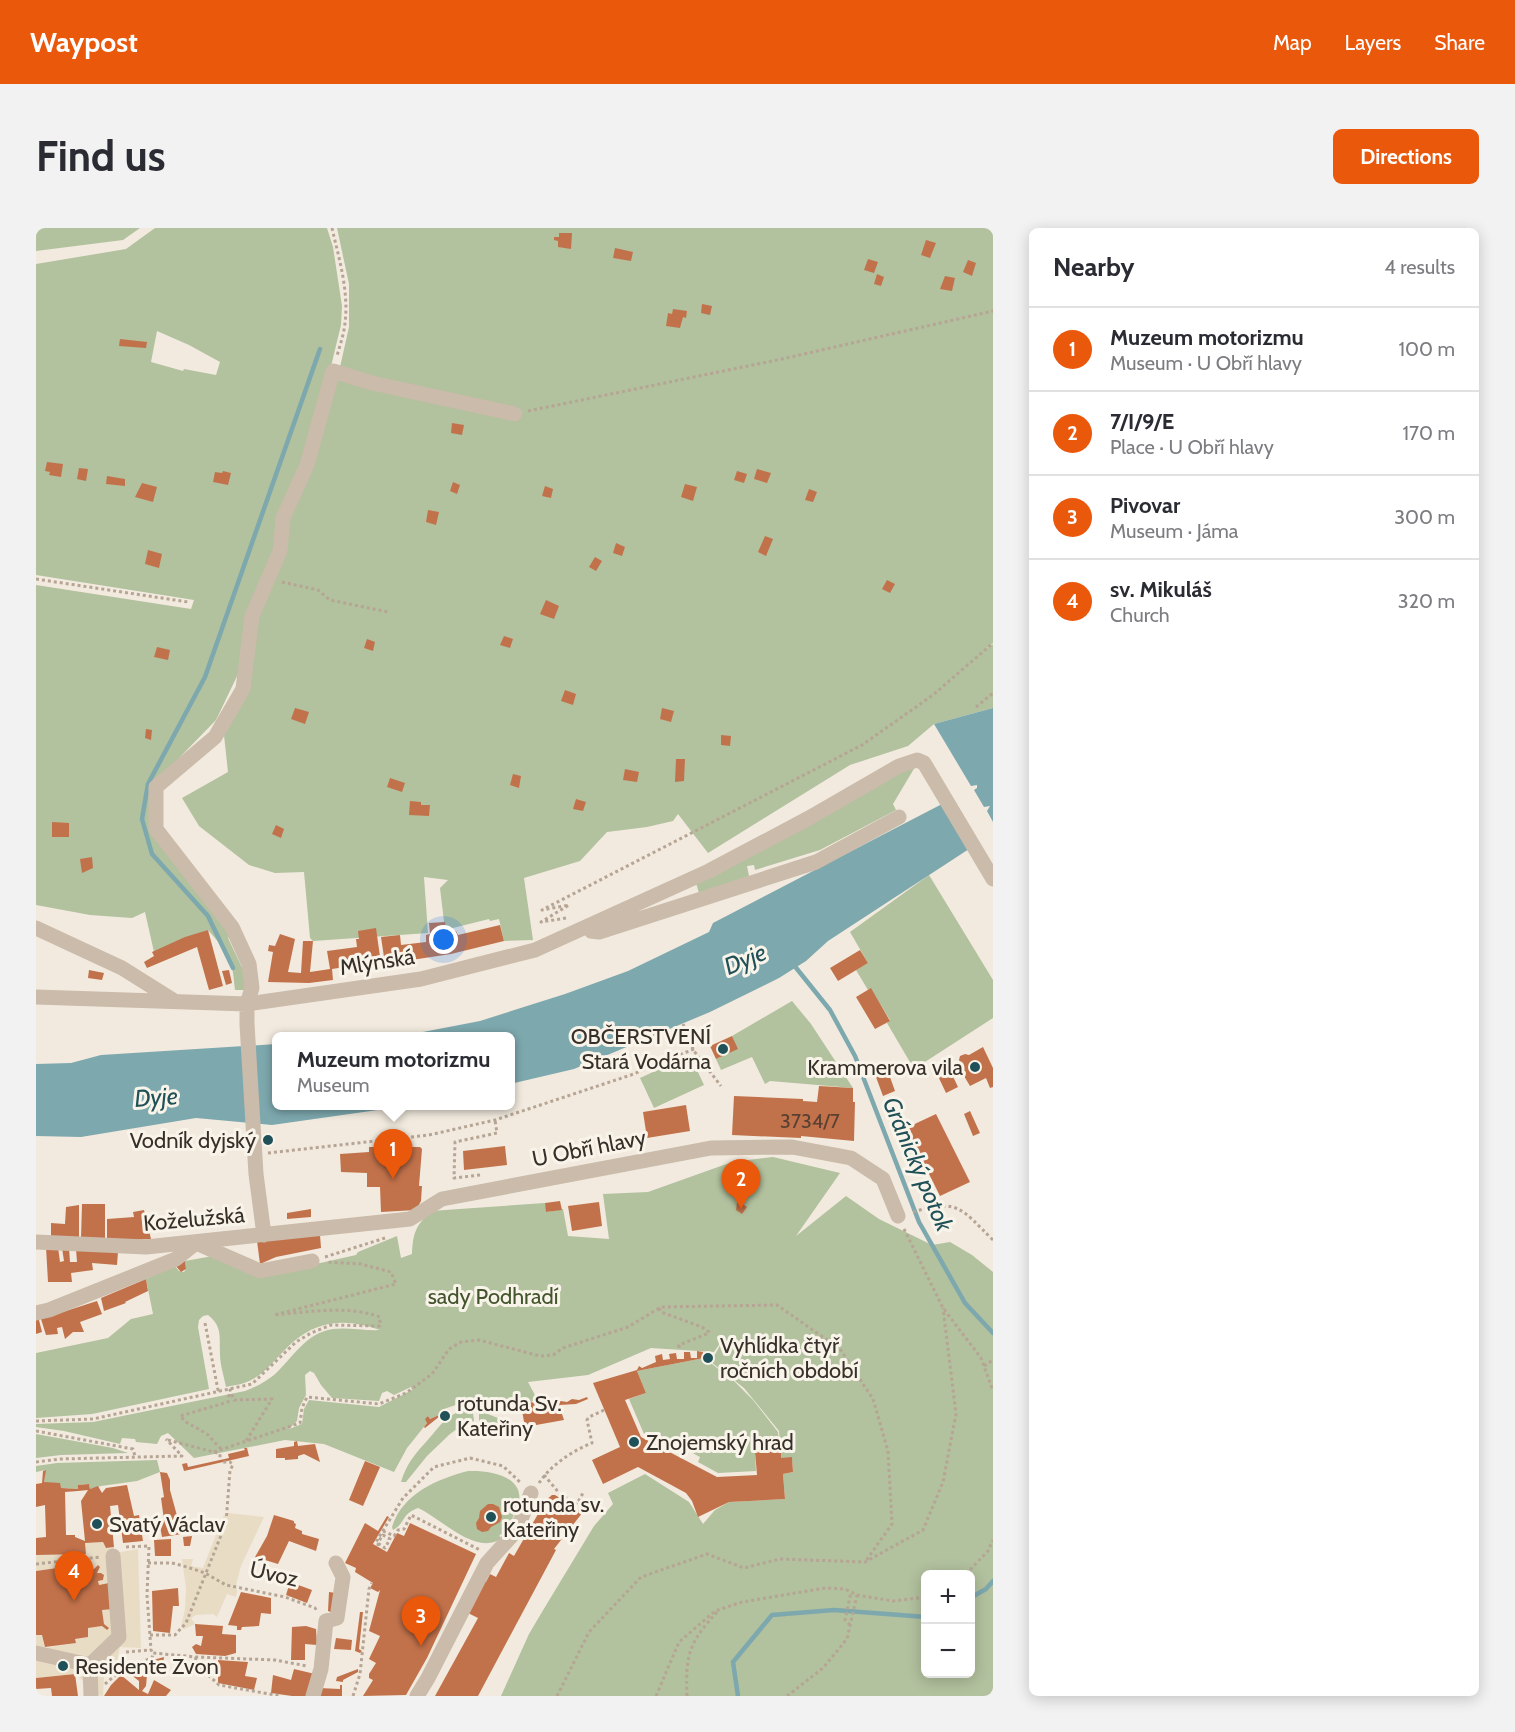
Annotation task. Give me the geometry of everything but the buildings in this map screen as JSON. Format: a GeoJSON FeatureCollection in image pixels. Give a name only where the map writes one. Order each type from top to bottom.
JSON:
{"type":"FeatureCollection","features":[{"type":"Feature","properties":{"kind":"street"},"geometry":{"type":"LineString","coordinates":[[333,371],[372,383],[515,414]]}},
{"type":"Feature","properties":{"kind":"street","name":"Koželužská"},"geometry":{"type":"LineString","coordinates":[[36,1242],[146,1247],[264,1235],[254,1149],[247,1024],[247,1004],[252,988],[249,964],[232,927],[156,829],[156,787],[215,737],[243,689],[252,616],[280,551],[283,518],[307,465],[333,371]]}},
{"type":"Feature","properties":{"kind":"street","name":"Mlýnská"},"geometry":{"type":"LineString","coordinates":[[36,997],[247,1004],[421,979],[536,950],[709,871],[809,818],[899,766],[917,760],[924,763],[993,879]]}},
{"type":"Feature","properties":{"kind":"street"},"geometry":{"type":"LineString","coordinates":[[588,926],[591,931],[599,932],[816,862],[899,817]]}},
{"type":"Feature","properties":{"kind":"street"},"geometry":{"type":"LineString","coordinates":[[36,928],[122,968],[176,1002]]}},
{"type":"Feature","properties":{"kind":"street","name":"U Obří hlavy"},"geometry":{"type":"LineString","coordinates":[[264,1235],[410,1219],[442,1199],[711,1148],[792,1147],[851,1158],[882,1179],[901,1215]]}},
{"type":"Feature","properties":{"kind":"street"},"geometry":{"type":"LineString","coordinates":[[36,1313],[49,1310],[176,1259],[196,1243],[260,1271],[312,1262]]}},
{"type":"Feature","properties":{"kind":"street"},"geometry":{"type":"LineString","coordinates":[[417,1696],[486,1563],[517,1530],[531,1493]]}},
{"type":"Feature","properties":{"kind":"street"},"geometry":{"type":"LineString","coordinates":[[90,1689],[90,1665],[119,1637],[116,1552]]}},
{"type":"Feature","properties":{"kind":"street"},"geometry":{"type":"LineString","coordinates":[[313,1696],[321,1669],[326,1621],[337,1618],[343,1577],[336,1563]]}},
{"type":"Feature","properties":{"kind":"street"},"geometry":{"type":"LineString","coordinates":[[36,1653],[90,1665]]}},
{"type":"Feature","properties":{"kind":"path"},"geometry":{"type":"LineString","coordinates":[[332,228],[342,270],[346,302],[345,324],[333,371]]}},
{"type":"Feature","properties":{"kind":"path"},"geometry":{"type":"LineString","coordinates":[[515,414],[782,359],[993,311]]}},
{"type":"Feature","properties":{"kind":"path"},"geometry":{"type":"LineString","coordinates":[[36,579],[188,602]]}},
{"type":"Feature","properties":{"kind":"path"},"geometry":{"type":"LineString","coordinates":[[268,579],[318,591],[330,600],[388,612]]}},
{"type":"Feature","properties":{"kind":"path"},"geometry":{"type":"LineString","coordinates":[[562,924],[572,917],[541,922],[569,905],[542,910],[862,745],[933,695],[993,643]]}},
{"type":"Feature","properties":{"kind":"path"},"geometry":{"type":"LineString","coordinates":[[976,707],[993,693]]}},
{"type":"Feature","properties":{"kind":"path"},"geometry":{"type":"LineString","coordinates":[[683,1024],[694,1049],[721,1086]]}},
{"type":"Feature","properties":{"kind":"path"},"geometry":{"type":"LineString","coordinates":[[254,1149],[429,1135],[495,1120],[631,1075],[694,1049]]}},
{"type":"Feature","properties":{"kind":"path"},"geometry":{"type":"LineString","coordinates":[[483,1174],[454,1178],[455,1142],[496,1133],[495,1120]]}},
{"type":"Feature","properties":{"kind":"path"},"geometry":{"type":"LineString","coordinates":[[993,1240],[959,1207],[930,1207],[901,1215],[943,1308],[981,1359],[993,1391]]}},
{"type":"Feature","properties":{"kind":"path"},"geometry":{"type":"LineString","coordinates":[[312,1262],[393,1235]]}},
{"type":"Feature","properties":{"kind":"path"},"geometry":{"type":"LineString","coordinates":[[36,1421],[93,1419],[252,1384],[296,1342],[311,1333],[331,1325],[380,1326],[380,1317],[370,1313],[327,1310],[274,1315],[396,1284],[391,1272],[361,1264],[312,1262]]}},
{"type":"Feature","properties":{"kind":"path"},"geometry":{"type":"LineString","coordinates":[[214,1452],[300,1423],[302,1408],[307,1397],[379,1404],[406,1393],[432,1374],[449,1349],[461,1342],[479,1340],[540,1356],[553,1355],[563,1348],[628,1328],[659,1308],[777,1305],[840,1349],[873,1399],[888,1451],[892,1524],[865,1562]]}},
{"type":"Feature","properties":{"kind":"path"},"geometry":{"type":"LineString","coordinates":[[659,1308],[661,1312],[702,1327],[709,1332],[680,1345],[679,1351]]}},
{"type":"Feature","properties":{"kind":"path"},"geometry":{"type":"LineString","coordinates":[[557,1696],[589,1632],[641,1577],[707,1554],[744,1568],[780,1558],[865,1562],[923,1530],[944,1482],[956,1414],[943,1308]]}},
{"type":"Feature","properties":{"kind":"path"},"geometry":{"type":"LineString","coordinates":[[205,1323],[218,1390],[230,1390]]}},
{"type":"Feature","properties":{"kind":"path"},"geometry":{"type":"LineString","coordinates":[[984,1366],[993,1360]]}},
{"type":"Feature","properties":{"kind":"path"},"geometry":{"type":"LineString","coordinates":[[230,1390],[234,1400],[272,1399],[245,1442]]}},
{"type":"Feature","properties":{"kind":"path"},"geometry":{"type":"LineString","coordinates":[[221,1449],[207,1434],[180,1416],[228,1402],[230,1390]]}},
{"type":"Feature","properties":{"kind":"path"},"geometry":{"type":"LineString","coordinates":[[583,1493],[579,1500],[589,1507],[587,1511],[560,1494],[545,1474],[578,1449],[592,1443],[587,1420],[604,1410]]}},
{"type":"Feature","properties":{"kind":"path"},"geometry":{"type":"LineString","coordinates":[[36,1431],[133,1449],[135,1456]]}},
{"type":"Feature","properties":{"kind":"path"},"geometry":{"type":"LineString","coordinates":[[36,1461],[182,1456],[166,1439],[220,1454],[221,1461],[230,1462],[233,1465],[230,1470],[226,1523],[186,1623],[175,1635],[150,1635]]}},
{"type":"Feature","properties":{"kind":"path"},"geometry":{"type":"LineString","coordinates":[[378,1546],[378,1543],[378,1542],[383,1535],[390,1539],[385,1548],[381,1546],[376,1542],[403,1498],[434,1467],[470,1458],[503,1466],[531,1493]]}},
{"type":"Feature","properties":{"kind":"path"},"geometry":{"type":"LineString","coordinates":[[383,1531],[394,1536],[398,1530],[404,1529],[411,1515],[493,1556]]}},
{"type":"Feature","properties":{"kind":"path"},"geometry":{"type":"LineString","coordinates":[[384,1542],[389,1534]]}},
{"type":"Feature","properties":{"kind":"path"},"geometry":{"type":"LineString","coordinates":[[971,1570],[988,1551],[993,1540]]}},
{"type":"Feature","properties":{"kind":"path"},"geometry":{"type":"LineString","coordinates":[[36,1564],[149,1546],[147,1595],[152,1658],[124,1668],[104,1685],[90,1689]]}},
{"type":"Feature","properties":{"kind":"path","name":"Úvoz"},"geometry":{"type":"LineString","coordinates":[[148,1563],[171,1563],[205,1574],[226,1585],[285,1597],[315,1608],[326,1621]]}},
{"type":"Feature","properties":{"kind":"path"},"geometry":{"type":"LineString","coordinates":[[353,1696],[360,1674],[369,1588],[372,1583]]}},
{"type":"Feature","properties":{"kind":"path"},"geometry":{"type":"LineString","coordinates":[[656,1696],[679,1642],[696,1626],[720,1609],[742,1602],[825,1588],[845,1589],[856,1595],[893,1600],[921,1598]]}},
{"type":"Feature","properties":{"kind":"path"},"geometry":{"type":"LineString","coordinates":[[850,1592],[845,1620],[850,1623]]}},
{"type":"Feature","properties":{"kind":"path"},"geometry":{"type":"LineString","coordinates":[[787,1696],[823,1668],[847,1639],[856,1595]]}},
{"type":"Feature","properties":{"kind":"path"},"geometry":{"type":"LineString","coordinates":[[687,1696],[686,1673],[690,1648],[705,1625],[720,1609]]}},
{"type":"Feature","properties":{"kind":"path"},"geometry":{"type":"LineString","coordinates":[[153,1653],[275,1660],[321,1669]]}},
{"type":"Feature","properties":{"kind":"path"},"geometry":{"type":"LineString","coordinates":[[196,1657],[195,1663],[219,1685],[281,1696]]}},
{"type":"Feature","properties":{"kind":"green space"},"geometry":{"type":"Polygon","coordinates":[[[36,228],[140,228],[123,240],[36,251],[36,228]]]}},
{"type":"Feature","properties":{"kind":"green space"},"geometry":{"type":"Polygon","coordinates":[[[155,228],[327,228],[333,247],[342,306],[341,325],[326,387],[239,672],[216,720],[149,789],[155,835],[236,933],[228,938],[255,990],[235,990],[229,957],[208,930],[154,952],[145,912],[132,918],[90,915],[36,905],[36,585],[191,609],[194,600],[36,575],[36,264],[126,249],[155,228]],[[157,331],[151,362],[183,371],[184,369],[216,375],[220,362],[157,331]]]}},
{"type":"Feature","properties":{"kind":"green space"},"geometry":{"type":"Polygon","coordinates":[[[337,228],[993,228],[993,643],[985,649],[993,644],[993,708],[934,724],[908,746],[850,765],[708,853],[678,814],[673,821],[607,832],[580,861],[524,878],[533,940],[504,941],[499,919],[490,921],[489,919],[445,930],[440,888],[448,880],[424,877],[428,933],[313,941],[310,938],[304,872],[275,873],[249,865],[199,826],[182,798],[228,772],[223,726],[239,690],[254,616],[285,520],[340,367],[349,327],[349,284],[337,228]]]}},
{"type":"Feature","properties":{"kind":"green space"},"geometry":{"type":"Polygon","coordinates":[[[907,767],[915,767],[893,804],[896,810],[820,850],[755,870],[754,865],[747,866],[749,876],[699,893],[696,883],[907,767]]]}},
{"type":"Feature","properties":{"kind":"green space"},"geometry":{"type":"Polygon","coordinates":[[[929,875],[993,980],[993,1018],[914,1069],[887,1023],[890,1020],[856,970],[868,963],[850,932],[929,875]]]}},
{"type":"Feature","properties":{"kind":"green space"},"geometry":{"type":"Polygon","coordinates":[[[792,1001],[811,1024],[853,1088],[770,1081],[765,1084],[752,1057],[721,1070],[716,1059],[737,1049],[732,1036],[792,1001]]]}},
{"type":"Feature","properties":{"kind":"green space"},"geometry":{"type":"Polygon","coordinates":[[[690,1055],[704,1085],[654,1108],[640,1078],[690,1055]]]}},
{"type":"Feature","properties":{"kind":"green space","name":"sady Podhradí"},"geometry":{"type":"Polygon","coordinates":[[[773,1157],[840,1173],[796,1236],[846,1196],[879,1219],[932,1245],[950,1242],[972,1255],[993,1272],[993,1696],[501,1696],[529,1634],[594,1526],[613,1504],[608,1493],[645,1474],[689,1502],[703,1524],[715,1510],[729,1502],[785,1499],[783,1474],[793,1472],[792,1458],[781,1458],[779,1431],[744,1388],[711,1362],[725,1336],[714,1352],[651,1348],[588,1375],[528,1382],[537,1399],[529,1403],[503,1402],[503,1404],[476,1398],[441,1410],[441,1414],[430,1419],[428,1416],[427,1423],[407,1448],[394,1472],[324,1444],[285,1440],[194,1458],[168,1433],[161,1436],[157,1444],[122,1438],[120,1444],[36,1427],[36,1424],[93,1422],[245,1391],[274,1375],[300,1347],[323,1331],[333,1329],[380,1330],[346,1323],[324,1325],[303,1334],[259,1375],[247,1382],[226,1387],[218,1328],[208,1315],[203,1316],[199,1320],[198,1327],[209,1389],[92,1414],[36,1418],[36,1353],[108,1338],[131,1319],[153,1314],[146,1279],[175,1266],[179,1271],[184,1272],[185,1261],[213,1256],[258,1277],[356,1255],[358,1252],[397,1236],[401,1258],[412,1254],[416,1231],[431,1211],[545,1203],[547,1212],[563,1209],[568,1236],[609,1239],[603,1194],[648,1192],[732,1162],[773,1157]],[[310,1371],[305,1375],[306,1395],[299,1408],[297,1421],[289,1429],[302,1424],[304,1409],[309,1400],[379,1407],[412,1390],[411,1387],[394,1395],[387,1391],[382,1393],[379,1401],[332,1398],[314,1373],[310,1371]]]}},
{"type":"Feature","properties":{"kind":"green space"},"geometry":{"type":"Polygon","coordinates":[[[704,1358],[733,1380],[753,1400],[778,1432],[780,1450],[755,1453],[756,1471],[718,1473],[698,1462],[700,1457],[667,1439],[663,1444],[644,1434],[629,1399],[646,1393],[637,1371],[704,1358]]]}},
{"type":"Feature","properties":{"kind":"green space"},"geometry":{"type":"Polygon","coordinates":[[[465,1409],[473,1413],[474,1421],[450,1434],[427,1456],[406,1482],[401,1482],[411,1460],[439,1427],[451,1416],[465,1409]]]}},
{"type":"Feature","properties":{"kind":"green space"},"geometry":{"type":"Polygon","coordinates":[[[479,1412],[518,1426],[518,1432],[479,1422],[479,1412]]]}},
{"type":"Feature","properties":{"kind":"green space"},"geometry":{"type":"Polygon","coordinates":[[[36,1434],[113,1448],[128,1453],[36,1458],[36,1434]]]}},
{"type":"Feature","properties":{"kind":"green space"},"geometry":{"type":"Polygon","coordinates":[[[157,1460],[160,1472],[137,1481],[90,1489],[89,1484],[78,1485],[78,1489],[61,1488],[44,1482],[45,1470],[36,1472],[36,1466],[57,1463],[157,1460]]]}},
{"type":"Feature","properties":{"kind":"green space"},"geometry":{"type":"Polygon","coordinates":[[[468,1471],[486,1472],[505,1477],[517,1488],[518,1506],[516,1506],[508,1528],[503,1535],[499,1536],[502,1538],[492,1543],[481,1543],[459,1534],[418,1508],[409,1513],[393,1530],[397,1515],[412,1497],[444,1478],[468,1471]]]}},
{"type":"Feature","properties":{"kind":"shaded area"},"geometry":{"type":"Polygon","coordinates":[[[228,1513],[264,1517],[241,1566],[236,1585],[236,1597],[227,1594],[217,1617],[213,1614],[196,1615],[191,1618],[195,1624],[184,1629],[181,1627],[186,1588],[182,1559],[193,1559],[191,1566],[203,1568],[223,1517],[228,1513]]]}},
{"type":"Feature","properties":{"kind":"shaded area"},"geometry":{"type":"Polygon","coordinates":[[[103,1542],[106,1548],[114,1547],[115,1553],[138,1549],[141,1648],[120,1647],[117,1662],[108,1663],[104,1677],[103,1696],[100,1696],[75,1674],[36,1678],[36,1635],[42,1635],[45,1648],[75,1643],[75,1639],[88,1637],[88,1628],[102,1626],[107,1630],[102,1610],[112,1609],[109,1584],[99,1585],[98,1581],[103,1580],[104,1577],[102,1573],[97,1573],[100,1567],[98,1565],[94,1569],[80,1571],[80,1566],[76,1563],[36,1571],[36,1554],[85,1543],[103,1542]]]}},
{"type":"Feature","properties":{"kind":"water"},"geometry":{"type":"Polygon","coordinates":[[[993,708],[993,822],[987,811],[990,806],[984,807],[974,790],[977,785],[971,786],[934,724],[993,708]]]}},
{"type":"Feature","properties":{"kind":"water","name":"Dyje"},"geometry":{"type":"Polygon","coordinates":[[[942,804],[969,849],[828,941],[806,961],[779,978],[710,1012],[574,1069],[515,1083],[515,1032],[423,1032],[480,1021],[628,971],[709,932],[713,923],[942,804]]]}},
{"type":"Feature","properties":{"kind":"water","name":"Dyje"},"geometry":{"type":"Polygon","coordinates":[[[272,1044],[272,1110],[378,1110],[272,1125],[196,1118],[81,1137],[36,1136],[36,1064],[71,1063],[101,1055],[272,1044]]]}},
{"type":"Feature","properties":{"kind":"waterway"},"geometry":{"type":"LineString","coordinates":[[233,968],[208,916],[152,854],[142,819],[148,784],[205,677],[320,349]]}},
{"type":"Feature","properties":{"kind":"waterway","name":"Gránický potok"},"geometry":{"type":"LineString","coordinates":[[793,964],[830,1010],[855,1056],[919,1222],[965,1303],[993,1333]]}},
{"type":"Feature","properties":{"kind":"waterway","name":"Gránický potok"},"geometry":{"type":"LineString","coordinates":[[975,1595],[986,1589],[993,1581]]}},
{"type":"Feature","properties":{"kind":"waterway","name":"Gránický potok"},"geometry":{"type":"LineString","coordinates":[[738,1696],[733,1662],[772,1615],[834,1610],[921,1617]]}},
{"type":"Feature","properties":{"kind":"place","name":"OBČERSTVENÍ Stará Vodárna"},"geometry":{"type":"Point","coordinates":[723,1049]}},
{"type":"Feature","properties":{"kind":"place","name":"Krammerova vila"},"geometry":{"type":"Point","coordinates":[975,1067]}},
{"type":"Feature","properties":{"kind":"place","name":"Vodník dyjský"},"geometry":{"type":"Point","coordinates":[268,1140]}},
{"type":"Feature","properties":{"kind":"place","name":"Muzeum motorizmu"},"geometry":{"type":"Point","coordinates":[393,1179]}},
{"type":"Feature","properties":{"kind":"place","name":"7/I/9/E"},"geometry":{"type":"Point","coordinates":[741,1209]}},
{"type":"Feature","properties":{"kind":"place","name":"Vyhlídka čtyř ročních období"},"geometry":{"type":"Point","coordinates":[708,1358]}},
{"type":"Feature","properties":{"kind":"place","name":"rotunda Sv. Kateřiny"},"geometry":{"type":"Point","coordinates":[445,1416]}},
{"type":"Feature","properties":{"kind":"place","name":"Znojemský hrad"},"geometry":{"type":"Point","coordinates":[634,1442]}},
{"type":"Feature","properties":{"kind":"place","name":"rotunda sv. Kateřiny"},"geometry":{"type":"Point","coordinates":[491,1517]}},
{"type":"Feature","properties":{"kind":"place","name":"Svatý Václav"},"geometry":{"type":"Point","coordinates":[97,1524]}},
{"type":"Feature","properties":{"kind":"place","name":"sv. Mikuláš"},"geometry":{"type":"Point","coordinates":[74,1601]}},
{"type":"Feature","properties":{"kind":"place","name":"Pivovar"},"geometry":{"type":"Point","coordinates":[421,1646]}},
{"type":"Feature","properties":{"kind":"place","name":"Residente Zvon"},"geometry":{"type":"Point","coordinates":[63,1666]}}]}
